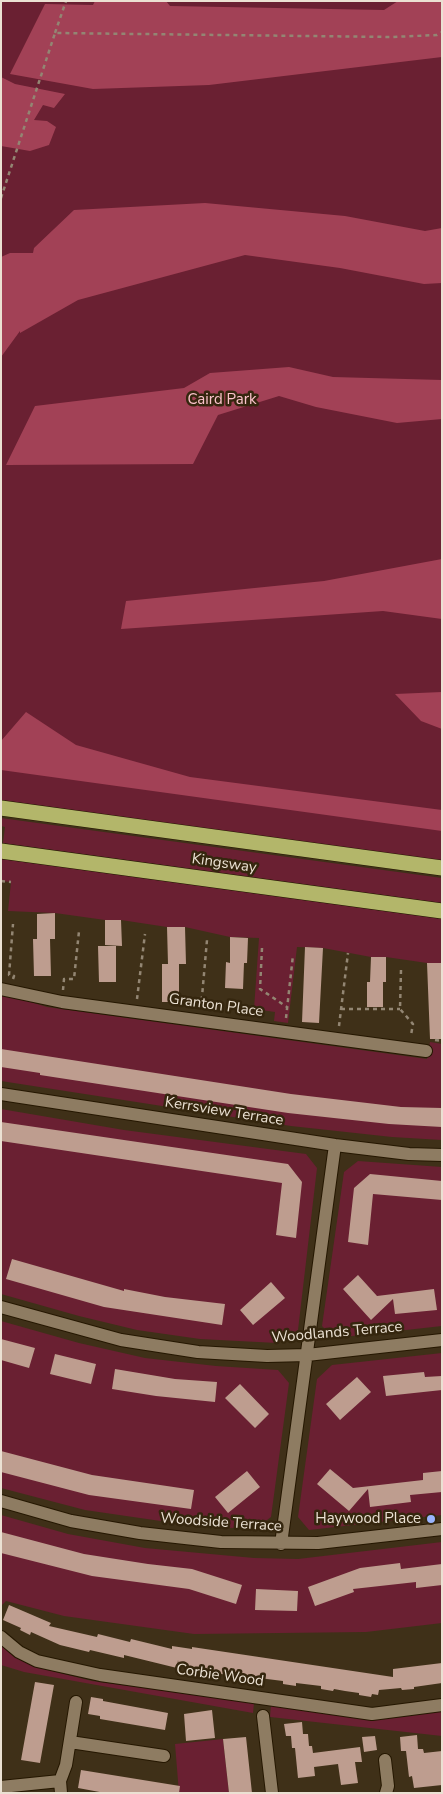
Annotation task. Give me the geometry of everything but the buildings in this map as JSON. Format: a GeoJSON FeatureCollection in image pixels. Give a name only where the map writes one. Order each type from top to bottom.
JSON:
{"type":"FeatureCollection","features":[{"type":"Feature","properties":{"kind":"highway","name":"Kingsway"},"geometry":{"type":"LineString","coordinates":[[1,808],[442,868]]}},
{"type":"Feature","properties":{"kind":"highway","name":"Kingsway"},"geometry":{"type":"LineString","coordinates":[[1,851],[442,911]]}},
{"type":"Feature","properties":{"kind":"street","name":"Granton Place"},"geometry":{"type":"LineString","coordinates":[[5,989],[62,1002],[426,1051]]}},
{"type":"Feature","properties":{"kind":"street","name":"Kerrsview Terrace"},"geometry":{"type":"LineString","coordinates":[[1,1094],[335,1145],[409,1154],[442,1155]]}},
{"type":"Feature","properties":{"kind":"street"},"geometry":{"type":"LineString","coordinates":[[281,1544],[335,1145]]}},
{"type":"Feature","properties":{"kind":"street","name":"Woodlands Terrace"},"geometry":{"type":"LineString","coordinates":[[1,1307],[131,1342],[198,1352],[267,1356],[307,1354],[442,1340]]}},
{"type":"Feature","properties":{"kind":"street","name":"Woodside Terrace"},"geometry":{"type":"LineString","coordinates":[[1,1501],[71,1521],[140,1533],[221,1542],[318,1543],[442,1529]]}},
{"type":"Feature","properties":{"kind":"street","name":"Corbie Wood"},"geometry":{"type":"LineString","coordinates":[[1,1637],[19,1652],[36,1661],[100,1675],[372,1714],[442,1705]]}},
{"type":"Feature","properties":{"kind":"street"},"geometry":{"type":"LineString","coordinates":[[1,1787],[60,1787],[66,1765],[76,1702]]}},
{"type":"Feature","properties":{"kind":"street"},"geometry":{"type":"LineString","coordinates":[[263,1716],[272,1793]]}},
{"type":"Feature","properties":{"kind":"street"},"geometry":{"type":"LineString","coordinates":[[70,1742],[164,1756]]}},
{"type":"Feature","properties":{"kind":"street"},"geometry":{"type":"LineString","coordinates":[[385,1760],[388,1786],[386,1793]]}},
{"type":"Feature","properties":{"kind":"path"},"geometry":{"type":"LineString","coordinates":[[1,198],[66,1]]}},
{"type":"Feature","properties":{"kind":"path"},"geometry":{"type":"LineString","coordinates":[[55,33],[392,37],[437,35],[442,32]]}},
{"type":"Feature","properties":{"kind":"path"},"geometry":{"type":"LineString","coordinates":[[1,881],[11,882]]}},
{"type":"Feature","properties":{"kind":"path"},"geometry":{"type":"LineString","coordinates":[[5,989],[14,976],[9,975],[13,924]]}},
{"type":"Feature","properties":{"kind":"path"},"geometry":{"type":"LineString","coordinates":[[62,1002],[64,979],[74,979],[79,931]]}},
{"type":"Feature","properties":{"kind":"path"},"geometry":{"type":"LineString","coordinates":[[136,1011],[145,934]]}},
{"type":"Feature","properties":{"kind":"path"},"geometry":{"type":"LineString","coordinates":[[200,1020],[207,940]]}},
{"type":"Feature","properties":{"kind":"path"},"geometry":{"type":"LineString","coordinates":[[262,948],[260,989],[287,1008]]}},
{"type":"Feature","properties":{"kind":"path"},"geometry":{"type":"LineString","coordinates":[[338,1039],[348,953]]}},
{"type":"Feature","properties":{"kind":"path"},"geometry":{"type":"LineString","coordinates":[[284,1032],[293,955]]}},
{"type":"Feature","properties":{"kind":"path"},"geometry":{"type":"LineString","coordinates":[[400,970],[400,1009],[413,1024],[409,1049]]}},
{"type":"Feature","properties":{"kind":"path"},"geometry":{"type":"LineString","coordinates":[[342,1009],[400,1009]]}},
{"type":"Feature","properties":{"kind":"green space","name":"Caird Park"},"geometry":{"type":"Polygon","coordinates":[[[1,1],[442,1],[442,861],[1,800],[1,1]]]}},
{"type":"Feature","properties":{"kind":"green space"},"geometry":{"type":"Polygon","coordinates":[[[95,1],[166,1],[170,6],[384,10],[398,1],[442,1],[442,57],[209,85],[93,89],[10,74],[45,4],[93,5],[95,1]]]}},
{"type":"Feature","properties":{"kind":"green space"},"geometry":{"type":"Polygon","coordinates":[[[1,77],[15,84],[65,94],[54,108],[43,105],[34,120],[47,121],[56,127],[49,145],[30,151],[1,146],[1,77]]]}},
{"type":"Feature","properties":{"kind":"green space"},"geometry":{"type":"Polygon","coordinates":[[[205,203],[345,216],[425,231],[442,228],[442,283],[424,284],[340,268],[245,255],[78,300],[20,333],[20,331],[1,357],[1,257],[10,253],[33,253],[34,248],[74,210],[205,203]]]}},
{"type":"Feature","properties":{"kind":"green space"},"geometry":{"type":"Polygon","coordinates":[[[289,367],[333,377],[442,380],[442,419],[397,423],[316,407],[279,396],[218,415],[193,464],[6,465],[35,406],[184,388],[210,373],[289,367]]]}},
{"type":"Feature","properties":{"kind":"green space"},"geometry":{"type":"Polygon","coordinates":[[[442,559],[442,619],[383,611],[121,629],[126,601],[324,581],[442,559]]]}},
{"type":"Feature","properties":{"kind":"green space"},"geometry":{"type":"Polygon","coordinates":[[[442,692],[442,729],[421,721],[395,694],[442,692]]]}},
{"type":"Feature","properties":{"kind":"green space"},"geometry":{"type":"Polygon","coordinates":[[[26,712],[76,745],[190,777],[442,810],[442,831],[1,770],[1,741],[26,712]]]}},
{"type":"Feature","properties":{"kind":"green space"},"geometry":{"type":"Polygon","coordinates":[[[1,818],[442,878],[442,903],[3,843],[5,827],[1,826],[1,818]]]}},
{"type":"Feature","properties":{"kind":"green space"},"geometry":{"type":"Polygon","coordinates":[[[1,859],[442,919],[442,963],[371,957],[323,948],[297,947],[288,1023],[274,1021],[275,1012],[254,1009],[259,938],[230,937],[185,927],[167,927],[121,920],[105,920],[55,913],[8,911],[11,882],[1,881],[1,859]]]}},
{"type":"Feature","properties":{"kind":"green space"},"geometry":{"type":"Polygon","coordinates":[[[1,993],[47,1007],[427,1059],[430,1042],[442,1044],[442,1140],[392,1137],[291,1126],[1,1081],[1,993]]]}},
{"type":"Feature","properties":{"kind":"green space"},"geometry":{"type":"Polygon","coordinates":[[[1,1109],[124,1130],[306,1154],[317,1168],[298,1330],[277,1343],[200,1339],[137,1330],[1,1294],[1,1109]]]}},
{"type":"Feature","properties":{"kind":"green space"},"geometry":{"type":"Polygon","coordinates":[[[358,1161],[442,1167],[442,1326],[334,1338],[322,1326],[344,1172],[358,1161]]]}},
{"type":"Feature","properties":{"kind":"green space"},"geometry":{"type":"Polygon","coordinates":[[[1,1321],[79,1343],[145,1358],[216,1366],[278,1370],[289,1383],[271,1517],[255,1529],[195,1526],[85,1510],[1,1488],[1,1321]]]}},
{"type":"Feature","properties":{"kind":"green space"},"geometry":{"type":"Polygon","coordinates":[[[442,1353],[442,1515],[309,1530],[298,1517],[317,1379],[332,1365],[442,1353]]]}},
{"type":"Feature","properties":{"kind":"green space"},"geometry":{"type":"Polygon","coordinates":[[[1,1515],[68,1534],[145,1548],[254,1558],[298,1559],[442,1542],[442,1623],[366,1632],[194,1634],[64,1616],[6,1601],[1,1606],[1,1515]]]}},
{"type":"Feature","properties":{"kind":"green space"},"geometry":{"type":"Polygon","coordinates":[[[1,1644],[18,1658],[32,1666],[92,1681],[254,1703],[253,1713],[24,1672],[1,1665],[1,1644]]]}},
{"type":"Feature","properties":{"kind":"green space"},"geometry":{"type":"Polygon","coordinates":[[[271,1705],[372,1719],[442,1711],[442,1736],[270,1717],[271,1705]]]}},
{"type":"Feature","properties":{"kind":"green space"},"geometry":{"type":"Polygon","coordinates":[[[223,1739],[229,1793],[179,1793],[175,1744],[223,1739]]]}},
{"type":"Feature","properties":{"kind":"place","name":"Haywood Place"},"geometry":{"type":"Point","coordinates":[431,1519]}}]}
